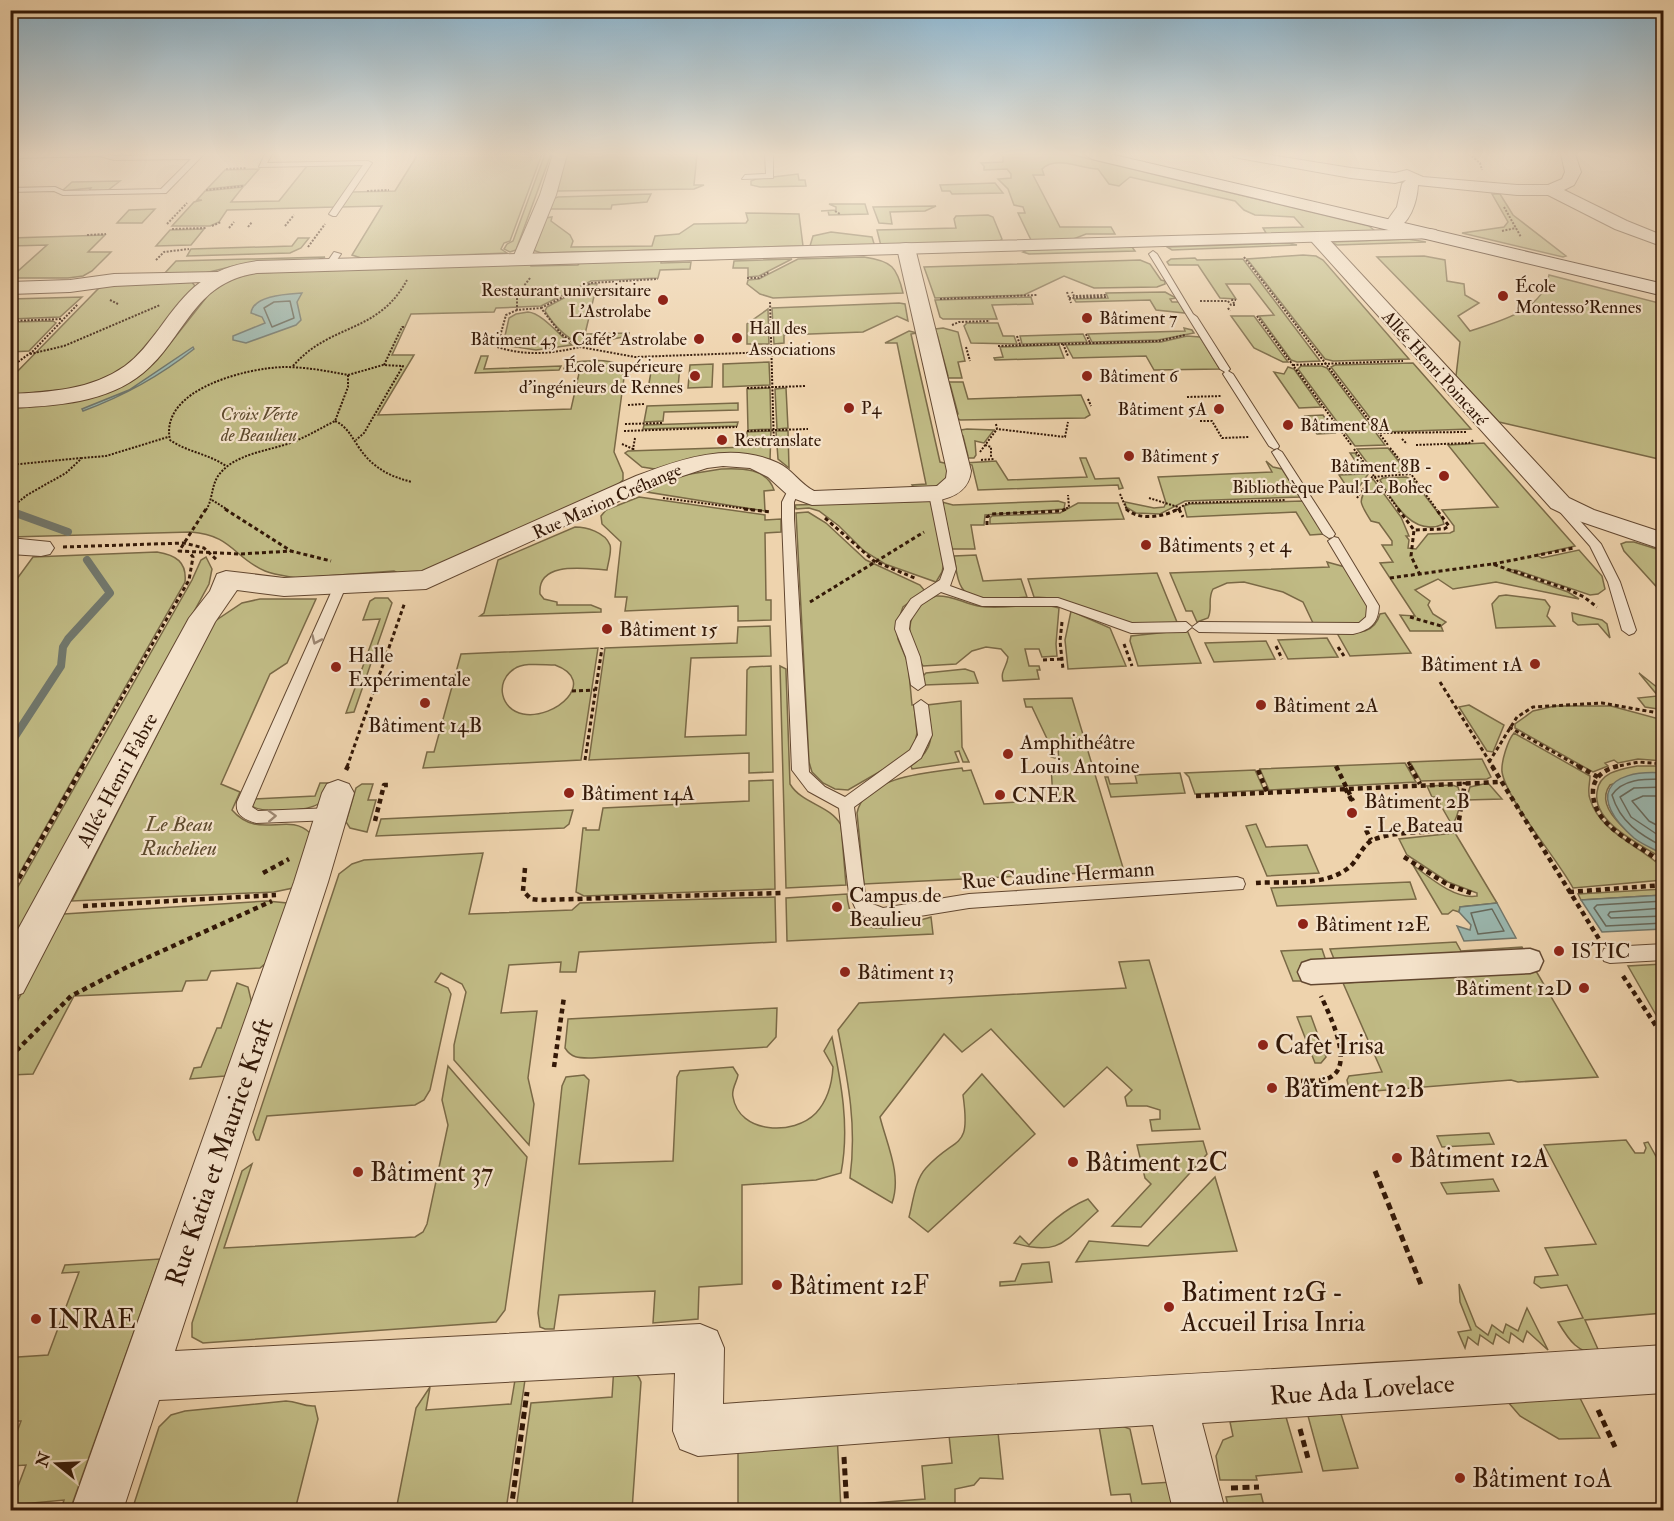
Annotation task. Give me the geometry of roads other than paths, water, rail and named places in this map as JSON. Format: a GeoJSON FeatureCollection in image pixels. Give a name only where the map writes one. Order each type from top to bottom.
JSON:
{"type":"FeatureCollection","features":[{"type":"Feature","properties":{"kind":"street"},"geometry":{"type":"LineString","coordinates":[[521,260],[536,225]]}},
{"type":"Feature","properties":{"kind":"street"},"geometry":{"type":"LineString","coordinates":[[1392,225],[1664,290]]}},
{"type":"Feature","properties":{"kind":"street"},"geometry":{"type":"LineString","coordinates":[[1621,225],[1664,242]]}},
{"type":"Feature","properties":{"kind":"street"},"geometry":{"type":"LineString","coordinates":[[1150,248],[1240,252],[1430,234]]}},
{"type":"Feature","properties":{"kind":"street"},"geometry":{"type":"LineString","coordinates":[[10,288],[218,277],[257,267],[333,259],[412,262],[827,251],[907,254],[1323,244],[1476,245]]}},
{"type":"Feature","properties":{"kind":"street","name":"Allée Henri Poincaré"},"geometry":{"type":"LineString","coordinates":[[1323,244],[1552,497],[1575,512],[1664,542]]}},
{"type":"Feature","properties":{"kind":"street"},"geometry":{"type":"LineString","coordinates":[[791,501],[804,496],[822,499],[935,494],[953,487],[958,480],[959,471],[907,254]]}},
{"type":"Feature","properties":{"kind":"street"},"geometry":{"type":"LineString","coordinates":[[10,401],[68,397],[122,378],[148,357],[202,289],[218,277]]}},
{"type":"Feature","properties":{"kind":"street","name":"Rue Marion Créhange"},"geometry":{"type":"LineString","coordinates":[[218,565],[284,587],[340,575],[426,580],[644,481],[687,465],[709,461],[734,460],[773,469],[791,501]]}},
{"type":"Feature","properties":{"kind":"street"},"geometry":{"type":"LineString","coordinates":[[10,546],[41,548]]}},
{"type":"Feature","properties":{"kind":"street","name":"Allée Henri Fabre"},"geometry":{"type":"LineString","coordinates":[[10,981],[203,618],[223,593],[218,565]]}},
{"type":"Feature","properties":{"kind":"street","name":"Rue Katia et Maurice Kraft"},"geometry":{"type":"LineString","coordinates":[[97,1510],[142,1377],[298,888],[335,804]]}},
{"type":"Feature","properties":{"kind":"street"},"geometry":{"type":"LineString","coordinates":[[1311,972],[1530,961]]}},
{"type":"Feature","properties":{"kind":"street","name":"Rue Ada Lovelace"},"geometry":{"type":"LineString","coordinates":[[142,1377],[700,1348],[698,1431],[947,1412],[1172,1401],[1664,1370]]}},
{"type":"Feature","properties":{"kind":"street"},"geometry":{"type":"LineString","coordinates":[[1172,1401],[1199,1510]]}},
{"type":"Feature","properties":{"kind":"lane"},"geometry":{"type":"LineString","coordinates":[[941,587],[982,602],[1042,601],[1066,605],[1125,627],[1257,626],[1316,630],[1363,627],[1372,618],[1372,606],[1331,537],[1150,248]]}},
{"type":"Feature","properties":{"kind":"lane"},"geometry":{"type":"LineString","coordinates":[[918,685],[913,657],[902,629],[903,621],[916,602],[941,587],[949,577],[950,569],[935,494]]}},
{"type":"Feature","properties":{"kind":"lane","name":"Allée Henri Poincaré"},"geometry":{"type":"LineString","coordinates":[[1552,497],[1595,544],[1614,582],[1629,630]]}},
{"type":"Feature","properties":{"kind":"lane"},"geometry":{"type":"LineString","coordinates":[[791,501],[793,615],[800,770],[803,777],[810,785],[846,804],[916,754],[925,735],[921,705]]}},
{"type":"Feature","properties":{"kind":"lane"},"geometry":{"type":"LineString","coordinates":[[335,804],[256,817],[244,810],[245,801],[340,575]]}},
{"type":"Feature","properties":{"kind":"lane","name":"Rue Caudine Hermann"},"geometry":{"type":"LineString","coordinates":[[846,804],[858,899],[864,909],[870,913],[894,914],[969,901],[1237,884]]}},
{"type":"Feature","properties":{"kind":"lane"},"geometry":{"type":"LineString","coordinates":[[1610,955],[1664,952]]}},
{"type":"Feature","properties":{"kind":"water"},"geometry":{"type":"Polygon","coordinates":[[[302,293],[297,302],[301,320],[296,325],[246,343],[233,340],[233,336],[265,323],[262,317],[251,313],[258,302],[272,297],[302,293]]]}},
{"type":"Feature","properties":{"kind":"water"},"geometry":{"type":"Polygon","coordinates":[[[193,347],[194,349],[181,359],[141,384],[113,399],[83,411],[82,409],[129,390],[193,347]]]}},
{"type":"Feature","properties":{"kind":"water"},"geometry":{"type":"Polygon","coordinates":[[[1643,773],[1663,773],[1663,854],[1634,838],[1620,824],[1611,810],[1608,799],[1610,789],[1616,781],[1643,773]]]}},
{"type":"Feature","properties":{"kind":"water"},"geometry":{"type":"Polygon","coordinates":[[[1663,895],[1663,929],[1602,932],[1581,900],[1663,895]]]}},
{"type":"Feature","properties":{"kind":"water"},"geometry":{"type":"Polygon","coordinates":[[[1497,903],[1516,938],[1464,941],[1457,926],[1470,930],[1471,925],[1459,912],[1460,907],[1497,903]]]}},
{"type":"Feature","properties":{"kind":"waterway"},"geometry":{"type":"LineString","coordinates":[[10,511],[68,532]]}},
{"type":"Feature","properties":{"kind":"waterway"},"geometry":{"type":"LineString","coordinates":[[10,744],[61,666],[63,647],[68,639],[110,593],[87,560]]}},
{"type":"Feature","properties":{"kind":"place","name":"École Montesso'Rennes"},"geometry":{"type":"Point","coordinates":[1503,296]}},
{"type":"Feature","properties":{"kind":"place","name":"Restaurant universitaire L'Astrolabe"},"geometry":{"type":"Point","coordinates":[663,300]}},
{"type":"Feature","properties":{"kind":"place","name":"Bâtiment 7"},"geometry":{"type":"Point","coordinates":[1087,318]}},
{"type":"Feature","properties":{"kind":"place","name":"Hall des Associations"},"geometry":{"type":"Point","coordinates":[737,338]}},
{"type":"Feature","properties":{"kind":"place","name":"Bâtiment 43 - Cafét' Astrolabe"},"geometry":{"type":"Point","coordinates":[699,339]}},
{"type":"Feature","properties":{"kind":"place","name":"École supérieure d'ingénieurs de Rennes"},"geometry":{"type":"Point","coordinates":[695,376]}},
{"type":"Feature","properties":{"kind":"place","name":"Bâtiment 6"},"geometry":{"type":"Point","coordinates":[1087,376]}},
{"type":"Feature","properties":{"kind":"place","name":"P4"},"geometry":{"type":"Point","coordinates":[849,408]}},
{"type":"Feature","properties":{"kind":"place","name":"Bâtiment 5A"},"geometry":{"type":"Point","coordinates":[1219,409]}},
{"type":"Feature","properties":{"kind":"place","name":"Bâtiment 8A"},"geometry":{"type":"Point","coordinates":[1288,425]}},
{"type":"Feature","properties":{"kind":"place","name":"Restranslate"},"geometry":{"type":"Point","coordinates":[722,440]}},
{"type":"Feature","properties":{"kind":"place","name":"Bâtiment 5"},"geometry":{"type":"Point","coordinates":[1129,456]}},
{"type":"Feature","properties":{"kind":"place","name":"Bâtiment 8B - Bibliothèque Paul Le Bohec"},"geometry":{"type":"Point","coordinates":[1444,476]}},
{"type":"Feature","properties":{"kind":"place","name":"Bâtiments 3 et 4"},"geometry":{"type":"Point","coordinates":[1146,545]}},
{"type":"Feature","properties":{"kind":"place","name":"Bâtiment 15"},"geometry":{"type":"Point","coordinates":[607,629]}},
{"type":"Feature","properties":{"kind":"place","name":"Bâtiment 1A"},"geometry":{"type":"Point","coordinates":[1535,664]}},
{"type":"Feature","properties":{"kind":"place","name":"Halle Expérimentale"},"geometry":{"type":"Point","coordinates":[336,667]}},
{"type":"Feature","properties":{"kind":"place","name":"Bâtiment 14B"},"geometry":{"type":"Point","coordinates":[425,703]}},
{"type":"Feature","properties":{"kind":"place","name":"Bâtiment 2A"},"geometry":{"type":"Point","coordinates":[1261,705]}},
{"type":"Feature","properties":{"kind":"place","name":"Amphithéâtre Louis Antoine"},"geometry":{"type":"Point","coordinates":[1008,754]}},
{"type":"Feature","properties":{"kind":"place","name":"Bâtiment 14A"},"geometry":{"type":"Point","coordinates":[569,793]}},
{"type":"Feature","properties":{"kind":"place","name":"CNER"},"geometry":{"type":"Point","coordinates":[1000,795]}},
{"type":"Feature","properties":{"kind":"place","name":"Bâtiment 2B - Le Bateau"},"geometry":{"type":"Point","coordinates":[1352,813]}},
{"type":"Feature","properties":{"kind":"place","name":"Campus de Beaulieu"},"geometry":{"type":"Point","coordinates":[837,907]}},
{"type":"Feature","properties":{"kind":"place","name":"Bâtiment 12E"},"geometry":{"type":"Point","coordinates":[1303,924]}},
{"type":"Feature","properties":{"kind":"place","name":"ISTIC"},"geometry":{"type":"Point","coordinates":[1559,951]}},
{"type":"Feature","properties":{"kind":"place","name":"Bâtiment 13"},"geometry":{"type":"Point","coordinates":[845,972]}},
{"type":"Feature","properties":{"kind":"place","name":"Bâtiment 12D"},"geometry":{"type":"Point","coordinates":[1584,988]}},
{"type":"Feature","properties":{"kind":"place","name":"Cafèt Irisa"},"geometry":{"type":"Point","coordinates":[1263,1045]}},
{"type":"Feature","properties":{"kind":"place","name":"Bâtiment 12B"},"geometry":{"type":"Point","coordinates":[1272,1088]}},
{"type":"Feature","properties":{"kind":"place","name":"Bâtiment 12A"},"geometry":{"type":"Point","coordinates":[1397,1158]}},
{"type":"Feature","properties":{"kind":"place","name":"Bâtiment 12C"},"geometry":{"type":"Point","coordinates":[1073,1162]}},
{"type":"Feature","properties":{"kind":"place","name":"Bâtiment 37"},"geometry":{"type":"Point","coordinates":[358,1172]}},
{"type":"Feature","properties":{"kind":"place","name":"Bâtiment 12F"},"geometry":{"type":"Point","coordinates":[777,1285]}},
{"type":"Feature","properties":{"kind":"place","name":"Batiment 12G - Accueil Irisa Inria"},"geometry":{"type":"Point","coordinates":[1169,1307]}},
{"type":"Feature","properties":{"kind":"place","name":"INRAE"},"geometry":{"type":"Point","coordinates":[36,1319]}},
{"type":"Feature","properties":{"kind":"place","name":"Bâtiment 10A"},"geometry":{"type":"Point","coordinates":[1460,1478]}},
{"type":"Feature","properties":{"kind":"park label","name":"Croix Verte de Beaulieu"},"geometry":{"type":"Point","coordinates":[259,424]}},
{"type":"Feature","properties":{"kind":"park label","name":"Le Beau Ruchelieu"},"geometry":{"type":"Point","coordinates":[179,836]}}]}
